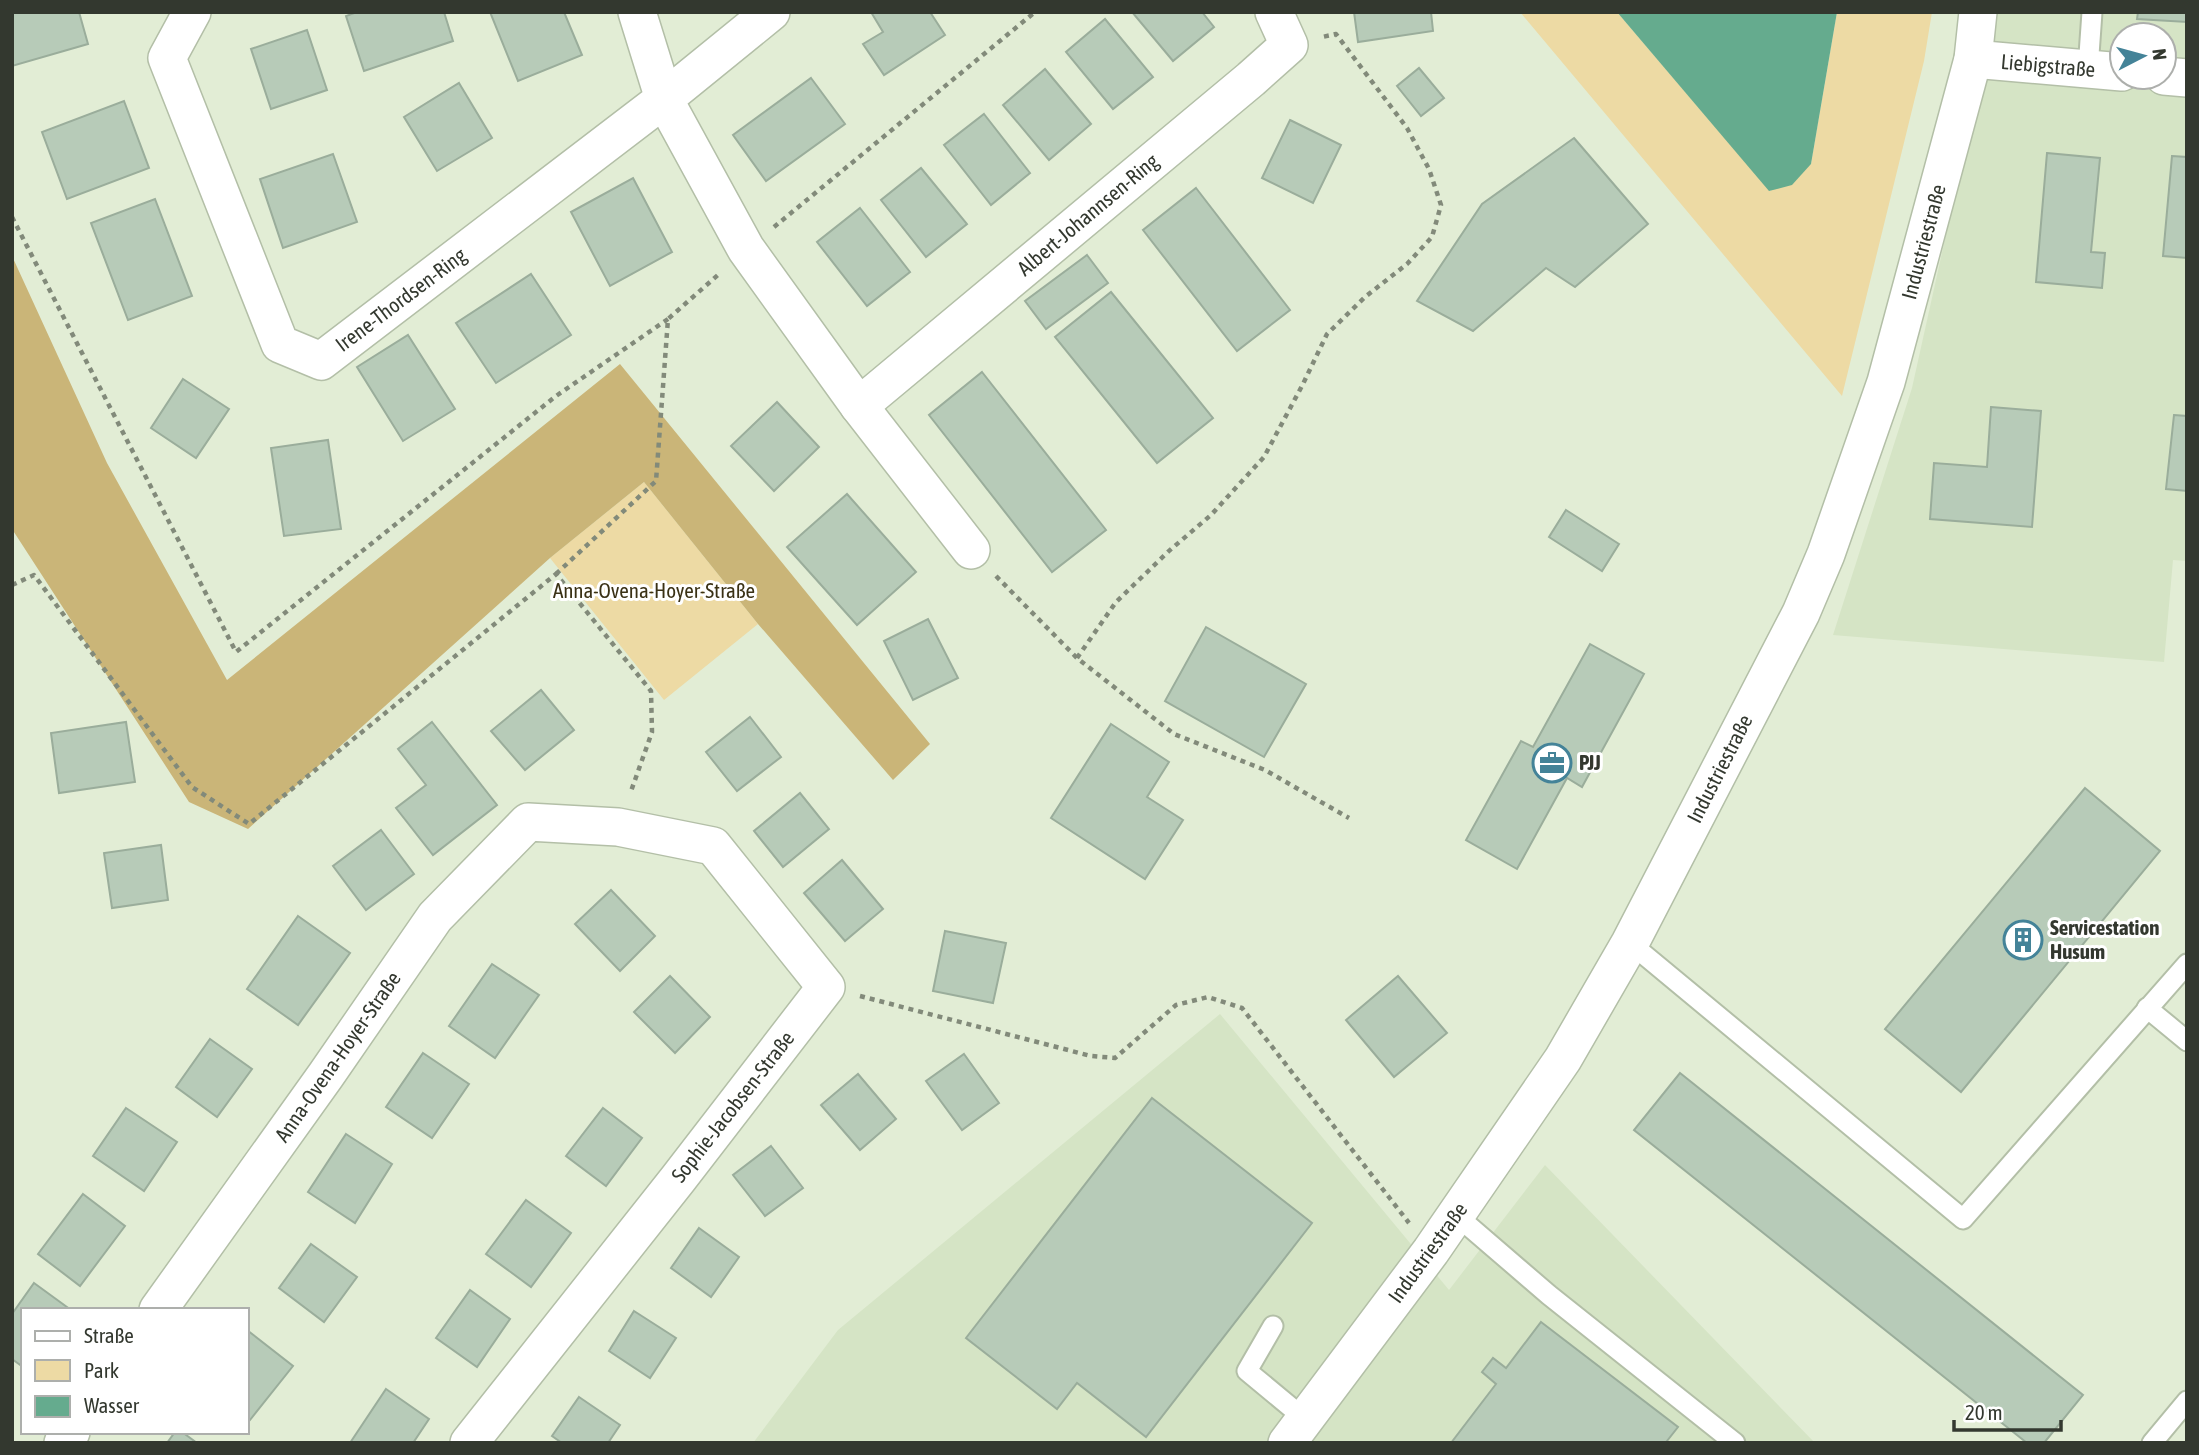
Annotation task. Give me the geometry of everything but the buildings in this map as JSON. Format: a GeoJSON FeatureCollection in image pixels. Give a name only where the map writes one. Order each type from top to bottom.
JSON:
{"type":"FeatureCollection","features":[{"type":"Feature","properties":{"kind":"street","name":"Irene-Thordsen-Ring"},"geometry":{"type":"LineString","coordinates":[[191,12],[167,58],[280,344],[321,361],[664,99]]}},
{"type":"Feature","properties":{"kind":"street"},"geometry":{"type":"LineString","coordinates":[[637,12],[664,99],[746,249],[859,407],[971,550]]}},
{"type":"Feature","properties":{"kind":"street"},"geometry":{"type":"LineString","coordinates":[[664,99],[771,12]]}},
{"type":"Feature","properties":{"kind":"street"},"geometry":{"type":"LineString","coordinates":[[1274,12],[1289,45]]}},
{"type":"Feature","properties":{"kind":"street","name":"Industriestraße"},"geometry":{"type":"LineString","coordinates":[[1296,1431],[1431,1251],[1563,1059],[1630,943],[1801,613],[1826,554],[1886,382],[1973,59],[1978,12]]}},
{"type":"Feature","properties":{"kind":"street","name":"Albert-Johannsen-Ring"},"geometry":{"type":"LineString","coordinates":[[859,407],[1289,45]]}},
{"type":"Feature","properties":{"kind":"street","name":"Liebigstraße"},"geometry":{"type":"LineString","coordinates":[[1973,59],[2105,71]]}},
{"type":"Feature","properties":{"kind":"street","name":"Anna-Ovena-Hoyer-Straße"},"geometry":{"type":"LineString","coordinates":[[159,1308],[327,1075],[435,917],[528,822],[618,827]]}},
{"type":"Feature","properties":{"kind":"street"},"geometry":{"type":"LineString","coordinates":[[618,827],[713,846],[825,987]]}},
{"type":"Feature","properties":{"kind":"street","name":"Sophie-Jacobsen-Straße"},"geometry":{"type":"LineString","coordinates":[[469,1443],[678,1179],[825,987]]}},
{"type":"Feature","properties":{"kind":"lane"},"geometry":{"type":"LineString","coordinates":[[2092,12],[2105,71]]}},
{"type":"Feature","properties":{"kind":"lane"},"geometry":{"type":"LineString","coordinates":[[1630,943],[1963,1219],[2187,964]]}},
{"type":"Feature","properties":{"kind":"lane"},"geometry":{"type":"LineString","coordinates":[[2147,1008],[2187,1041]]}},
{"type":"Feature","properties":{"kind":"lane"},"geometry":{"type":"LineString","coordinates":[[1456,1215],[1549,1295],[1735,1443]]}},
{"type":"Feature","properties":{"kind":"lane"},"geometry":{"type":"LineString","coordinates":[[1273,1326],[1247,1371],[1296,1431]]}},
{"type":"Feature","properties":{"kind":"lane"},"geometry":{"type":"LineString","coordinates":[[2152,1443],[2187,1401]]}},
{"type":"Feature","properties":{"kind":"path"},"geometry":{"type":"LineString","coordinates":[[12,217],[236,652],[556,396],[668,319],[746,249],[1035,12]]}},
{"type":"Feature","properties":{"kind":"path"},"geometry":{"type":"LineString","coordinates":[[1077,659],[1116,602],[1211,515],[1264,457],[1327,334],[1365,297],[1407,264],[1432,237],[1441,205],[1429,169],[1408,128],[1336,34],[1289,45]]}},
{"type":"Feature","properties":{"kind":"path"},"geometry":{"type":"LineString","coordinates":[[12,585],[34,575],[192,787],[249,824],[556,574],[656,481],[668,319]]}},
{"type":"Feature","properties":{"kind":"path"},"geometry":{"type":"LineString","coordinates":[[971,550],[1077,659],[1174,734],[1265,771],[1349,818]]}},
{"type":"Feature","properties":{"kind":"path"},"geometry":{"type":"LineString","coordinates":[[556,574],[651,691],[652,732],[618,827]]}},
{"type":"Feature","properties":{"kind":"path"},"geometry":{"type":"LineString","coordinates":[[825,987],[1091,1056],[1115,1058],[1176,1005],[1208,997],[1242,1008],[1431,1251]]}},
{"type":"Feature","properties":{"kind":"shaded area"},"geometry":{"type":"Polygon","coordinates":[[[1988,12],[2187,12],[2187,561],[2173,560],[2164,662],[1833,635],[1912,388],[1981,77],[1988,12]]]}},
{"type":"Feature","properties":{"kind":"shaded area"},"geometry":{"type":"Polygon","coordinates":[[[12,256],[107,463],[227,680],[620,364],[930,744],[893,780],[758,624],[644,482],[550,558],[248,829],[189,802],[12,529],[12,256]]]}},
{"type":"Feature","properties":{"kind":"shaded area"},"geometry":{"type":"Polygon","coordinates":[[[1220,1014],[1449,1290],[1545,1165],[1815,1443],[753,1443],[838,1330],[1220,1014]]]}},
{"type":"Feature","properties":{"kind":"green space"},"geometry":{"type":"Polygon","coordinates":[[[1520,12],[1617,12],[1770,191],[1811,164],[1837,12],[1932,12],[1924,61],[1842,396],[1520,12]]]}},
{"type":"Feature","properties":{"kind":"green space","name":"Anna-Ovena-Hoyer-Straße"},"geometry":{"type":"Polygon","coordinates":[[[644,482],[758,624],[664,700],[550,558],[644,482]]]}},
{"type":"Feature","properties":{"kind":"water"},"geometry":{"type":"Polygon","coordinates":[[[1617,12],[1837,12],[1811,164],[1792,185],[1769,191],[1617,12]]]}},
{"type":"Feature","properties":{"kind":"place","name":"PJJ"},"geometry":{"type":"Point","coordinates":[1552,763]}},
{"type":"Feature","properties":{"kind":"place","name":"Servicestation Husum"},"geometry":{"type":"Point","coordinates":[2023,940]}}]}
